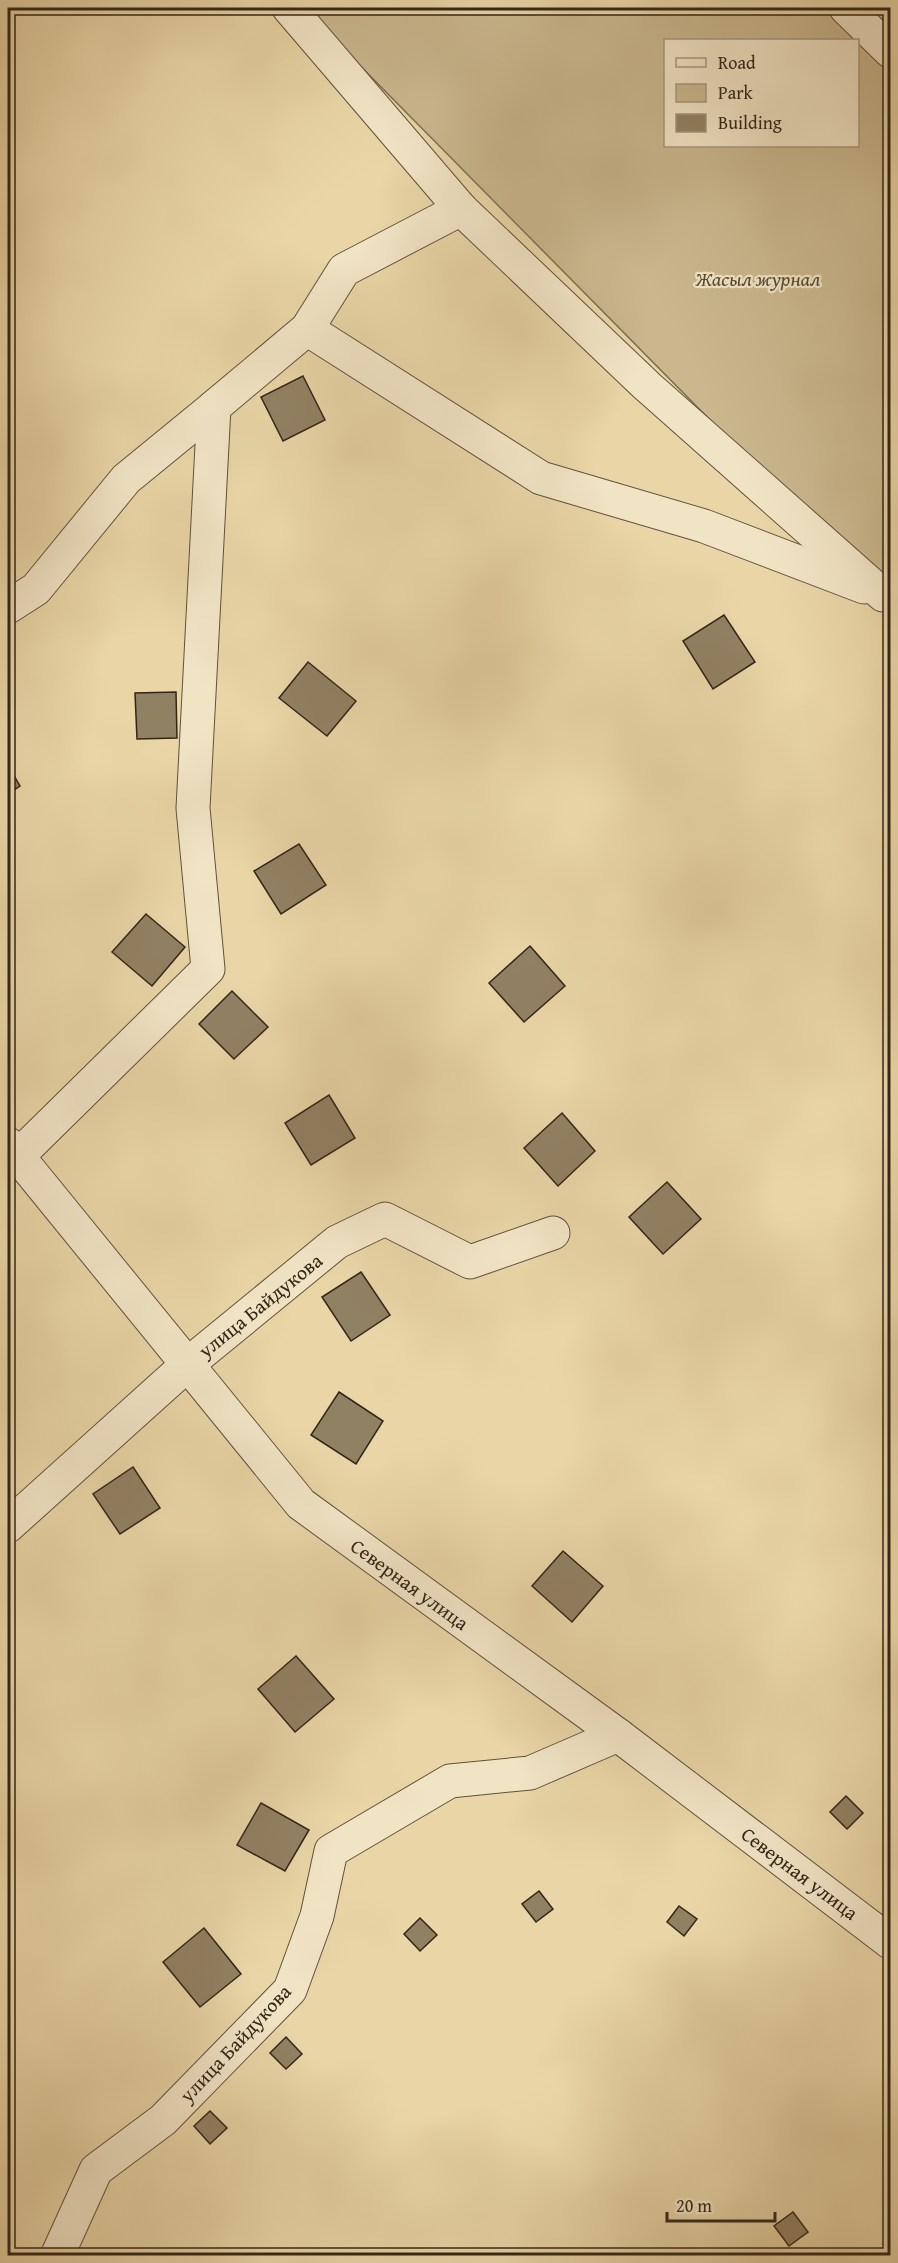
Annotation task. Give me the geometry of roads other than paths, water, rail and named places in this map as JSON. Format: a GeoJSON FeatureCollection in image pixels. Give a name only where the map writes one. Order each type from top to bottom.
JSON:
{"type":"FeatureCollection","features":[{"type":"Feature","properties":{"kind":"street"},"geometry":{"type":"LineString","coordinates":[[289,8],[461,208],[647,386],[887,596]]}},
{"type":"Feature","properties":{"kind":"street"},"geometry":{"type":"LineString","coordinates":[[846,8],[891,51]]}},
{"type":"Feature","properties":{"kind":"street"},"geometry":{"type":"LineString","coordinates":[[8,607],[36,590],[126,479],[307,329],[344,270],[461,208]]}},
{"type":"Feature","properties":{"kind":"street"},"geometry":{"type":"LineString","coordinates":[[307,329],[541,478],[704,526],[887,596]]}},
{"type":"Feature","properties":{"kind":"street"},"geometry":{"type":"LineString","coordinates":[[13,1150],[208,969],[193,808],[214,407]]}},
{"type":"Feature","properties":{"kind":"street","name":"Северная улица"},"geometry":{"type":"LineString","coordinates":[[13,1150],[301,1504],[618,1735],[891,1942]]}},
{"type":"Feature","properties":{"kind":"street","name":"улица Байдукова"},"geometry":{"type":"LineString","coordinates":[[8,1526],[188,1364],[338,1242],[385,1219],[470,1262],[553,1233]]}},
{"type":"Feature","properties":{"kind":"street","name":"улица Байдукова"},"geometry":{"type":"LineString","coordinates":[[57,2256],[96,2170],[163,2120],[290,1990],[317,1916],[331,1851],[450,1781],[530,1773],[618,1735]]}},
{"type":"Feature","properties":{"kind":"park label","name":"Жасыл журнал"},"geometry":{"type":"Point","coordinates":[758,278]}}]}
